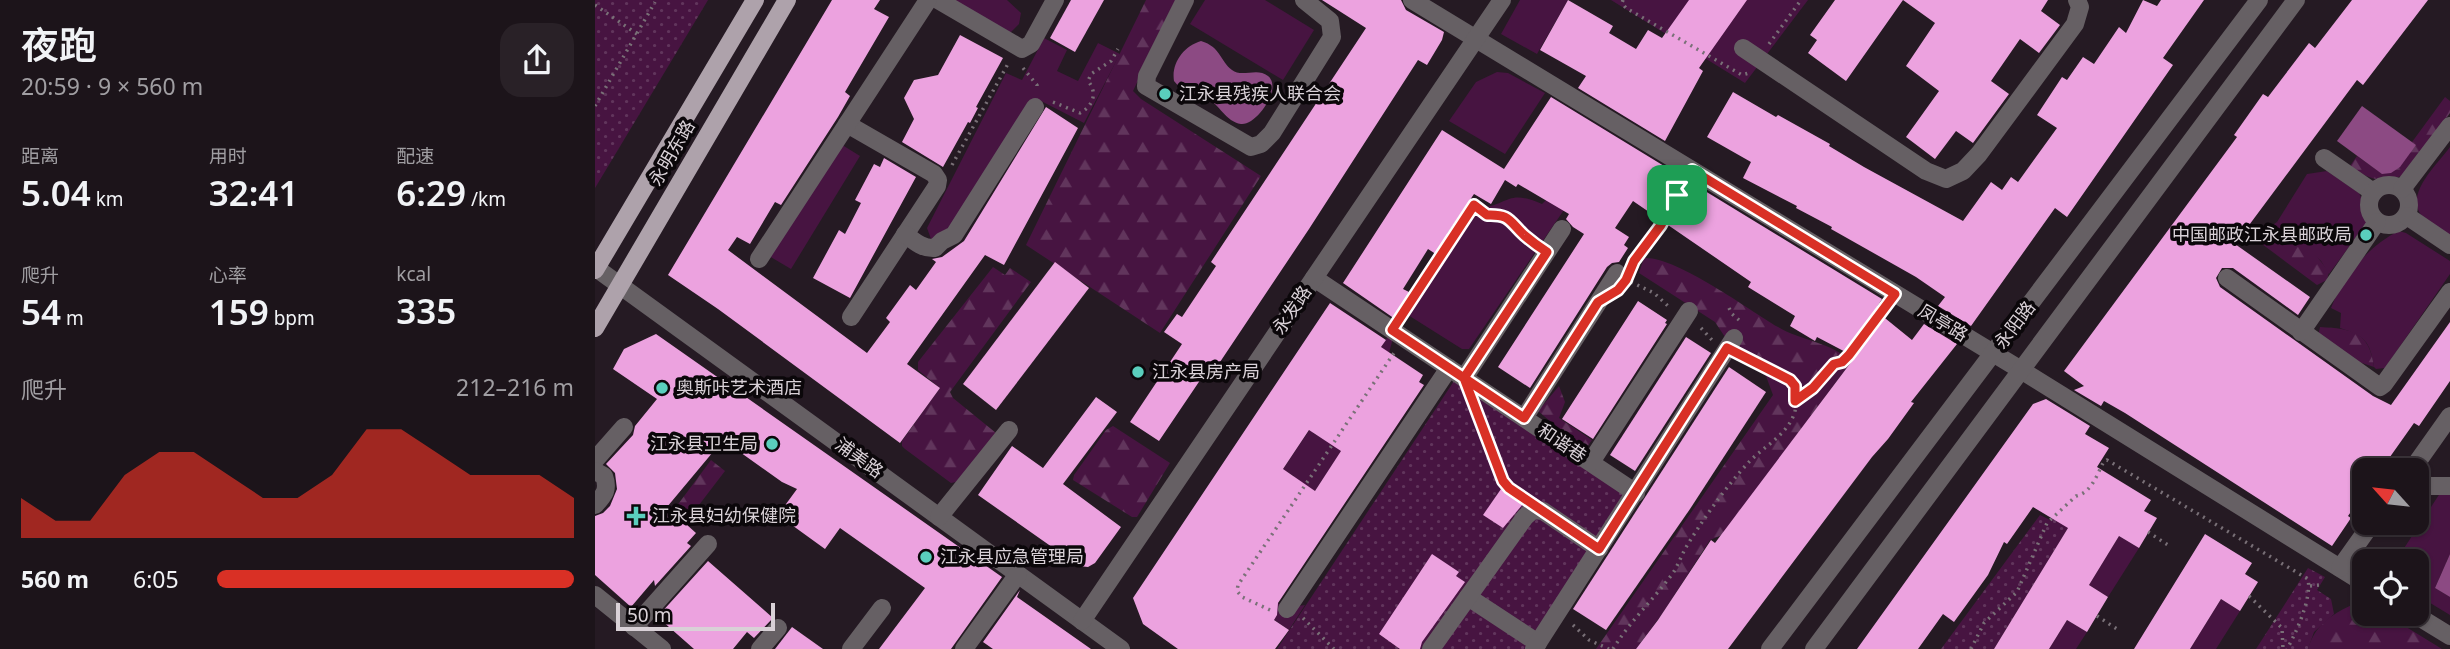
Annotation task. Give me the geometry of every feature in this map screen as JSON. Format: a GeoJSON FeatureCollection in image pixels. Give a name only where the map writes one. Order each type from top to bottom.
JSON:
{"type":"FeatureCollection","features":[{"type":"Feature","properties":{"kind":"main road","name":"永明东路"},"geometry":{"type":"LineString","coordinates":[[596,269],[755,0]]}},
{"type":"Feature","properties":{"kind":"main road","name":"永明东路"},"geometry":{"type":"LineString","coordinates":[[595,328],[787,0]]}},
{"type":"Feature","properties":{"kind":"street"},"geometry":{"type":"LineString","coordinates":[[759,259],[927,0]]}},
{"type":"Feature","properties":{"kind":"street"},"geometry":{"type":"LineString","coordinates":[[938,0],[1023,49],[1031,44],[1055,0]]}},
{"type":"Feature","properties":{"kind":"street"},"geometry":{"type":"LineString","coordinates":[[1185,0],[1147,76],[1146,86],[1251,147],[1261,144],[1272,133],[1332,37],[1330,21],[1304,0]]}},
{"type":"Feature","properties":{"kind":"street","name":"凤亭路"},"geometry":{"type":"LineString","coordinates":[[1412,0],[2021,370],[2352,576]]}},
{"type":"Feature","properties":{"kind":"street","name":"永发路"},"geometry":{"type":"LineString","coordinates":[[1082,621],[1502,0]]}},
{"type":"Feature","properties":{"kind":"street"},"geometry":{"type":"LineString","coordinates":[[1743,48],[1926,171],[1946,179],[1963,171],[1979,154],[2075,24],[2080,7],[2077,0]]}},
{"type":"Feature","properties":{"kind":"street","name":"永阳路"},"geometry":{"type":"LineString","coordinates":[[1770,649],[2259,0]]}},
{"type":"Feature","properties":{"kind":"street","name":"永阳路"},"geometry":{"type":"LineString","coordinates":[[1814,649],[2296,0]]}},
{"type":"Feature","properties":{"kind":"street"},"geometry":{"type":"LineString","coordinates":[[905,234],[929,249],[954,235],[1035,107]]}},
{"type":"Feature","properties":{"kind":"street"},"geometry":{"type":"LineString","coordinates":[[847,124],[935,174],[938,180],[851,317]]}},
{"type":"Feature","properties":{"kind":"street"},"geometry":{"type":"LineString","coordinates":[[2402,189],[2450,126]]}},
{"type":"Feature","properties":{"kind":"street"},"geometry":{"type":"LineString","coordinates":[[2324,158],[2373,192]]}},
{"type":"Feature","properties":{"kind":"street"},"geometry":{"type":"LineString","coordinates":[[2385,185],[2402,189],[2410,203],[2407,216],[2396,225],[2377,222],[2369,205],[2373,192],[2385,185]]}},
{"type":"Feature","properties":{"kind":"street"},"geometry":{"type":"LineString","coordinates":[[2407,216],[2450,245]]}},
{"type":"Feature","properties":{"kind":"street"},"geometry":{"type":"LineString","coordinates":[[2301,332],[2377,222]]}},
{"type":"Feature","properties":{"kind":"street"},"geometry":{"type":"LineString","coordinates":[[1286,611],[1562,229]]}},
{"type":"Feature","properties":{"kind":"street","name":"浦美路"},"geometry":{"type":"LineString","coordinates":[[596,269],[1121,649]]}},
{"type":"Feature","properties":{"kind":"street"},"geometry":{"type":"LineString","coordinates":[[1524,418],[1625,273]]}},
{"type":"Feature","properties":{"kind":"street","name":"和谐巷"},"geometry":{"type":"LineString","coordinates":[[1314,278],[1636,492]]}},
{"type":"Feature","properties":{"kind":"street"},"geometry":{"type":"LineString","coordinates":[[2227,278],[2380,387],[2450,292]]}},
{"type":"Feature","properties":{"kind":"street"},"geometry":{"type":"LineString","coordinates":[[1591,462],[1687,314]]}},
{"type":"Feature","properties":{"kind":"street"},"geometry":{"type":"LineString","coordinates":[[1468,597],[1536,646],[1731,343]]}},
{"type":"Feature","properties":{"kind":"street"},"geometry":{"type":"LineString","coordinates":[[2419,458],[2450,416]]}},
{"type":"Feature","properties":{"kind":"street"},"geometry":{"type":"LineString","coordinates":[[595,460],[624,427]]}},
{"type":"Feature","properties":{"kind":"street"},"geometry":{"type":"LineString","coordinates":[[939,517],[1009,430]]}},
{"type":"Feature","properties":{"kind":"street"},"geometry":{"type":"LineString","coordinates":[[595,471],[604,476],[607,491],[595,505]]}},
{"type":"Feature","properties":{"kind":"street"},"geometry":{"type":"LineString","coordinates":[[2429,486],[2450,486]]}},
{"type":"Feature","properties":{"kind":"street"},"geometry":{"type":"LineString","coordinates":[[1431,649],[1525,517],[1533,510],[1543,511],[1599,549]]}},
{"type":"Feature","properties":{"kind":"street"},"geometry":{"type":"LineString","coordinates":[[2340,568],[2363,536]]}},
{"type":"Feature","properties":{"kind":"street"},"geometry":{"type":"LineString","coordinates":[[634,626],[708,544]]}},
{"type":"Feature","properties":{"kind":"street"},"geometry":{"type":"LineString","coordinates":[[964,649],[1018,574]]}},
{"type":"Feature","properties":{"kind":"street"},"geometry":{"type":"LineString","coordinates":[[595,595],[662,649]]}},
{"type":"Feature","properties":{"kind":"street"},"geometry":{"type":"LineString","coordinates":[[851,649],[882,608]]}},
{"type":"Feature","properties":{"kind":"street"},"geometry":{"type":"LineString","coordinates":[[2429,623],[2450,636]]}},
{"type":"Feature","properties":{"kind":"street"},"geometry":{"type":"LineString","coordinates":[[760,649],[778,628]]}},
{"type":"Feature","properties":{"kind":"path"},"geometry":{"type":"LineString","coordinates":[[1623,0],[1622,4],[1626,8],[1742,75],[1747,75],[1801,0]]}},
{"type":"Feature","properties":{"kind":"path"},"geometry":{"type":"LineString","coordinates":[[595,106],[655,2]]}},
{"type":"Feature","properties":{"kind":"path"},"geometry":{"type":"LineString","coordinates":[[595,5],[637,34]]}},
{"type":"Feature","properties":{"kind":"path"},"geometry":{"type":"LineString","coordinates":[[1023,49],[1023,68],[1037,85],[1035,107]]}},
{"type":"Feature","properties":{"kind":"path"},"geometry":{"type":"LineString","coordinates":[[933,191],[941,186],[1004,67],[1023,49]]}},
{"type":"Feature","properties":{"kind":"path"},"geometry":{"type":"LineString","coordinates":[[1035,107],[1039,103],[1054,102],[1080,113],[1087,110],[1093,102],[1094,93],[1089,81],[1091,74],[1111,61],[1118,49]]}},
{"type":"Feature","properties":{"kind":"path"},"geometry":{"type":"LineString","coordinates":[[595,88],[604,90]]}},
{"type":"Feature","properties":{"kind":"path"},"geometry":{"type":"LineString","coordinates":[[1557,615],[1589,640],[1611,649],[1674,570],[1708,516],[1750,461],[1786,428],[1795,412],[1795,386],[1790,380],[1731,343],[1711,339],[1687,314],[1625,273],[1661,225],[1692,170]]}},
{"type":"Feature","properties":{"kind":"path"},"geometry":{"type":"LineString","coordinates":[[1334,649],[1304,618],[1286,611],[1270,610],[1242,597],[1237,591],[1238,585],[1398,334],[1475,203],[1487,215],[1500,215],[1513,220],[1525,236],[1547,252]]}},
{"type":"Feature","properties":{"kind":"path"},"geometry":{"type":"LineString","coordinates":[[1795,401],[1813,388],[1834,364],[1842,362],[1849,355],[1895,294]]}},
{"type":"Feature","properties":{"kind":"path"},"geometry":{"type":"LineString","coordinates":[[1457,373],[1503,481],[1543,511]]}},
{"type":"Feature","properties":{"kind":"path"},"geometry":{"type":"LineString","coordinates":[[1971,649],[1985,623],[2017,592],[2047,523],[2076,496],[2082,495],[2089,488],[2107,460],[2308,579],[2310,586],[2301,619],[2285,649]]}},
{"type":"Feature","properties":{"kind":"path"},"geometry":{"type":"LineString","coordinates":[[2148,532],[2168,545]]}},
{"type":"Feature","properties":{"kind":"path"},"geometry":{"type":"LineString","coordinates":[[2310,586],[2320,585]]}},
{"type":"Feature","properties":{"kind":"path"},"geometry":{"type":"LineString","coordinates":[[2249,596],[2282,628],[2285,649]]}},
{"type":"Feature","properties":{"kind":"path"},"geometry":{"type":"LineString","coordinates":[[2097,616],[2117,629]]}},
{"type":"Feature","properties":{"kind":"green space"},"geometry":{"type":"Polygon","coordinates":[[[595,0],[708,0],[595,188],[595,0]]]}},
{"type":"Feature","properties":{"kind":"green space"},"geometry":{"type":"Polygon","coordinates":[[[947,0],[1007,0],[1021,13],[1019,24],[1010,33],[947,0]]]}},
{"type":"Feature","properties":{"kind":"green space"},"geometry":{"type":"Polygon","coordinates":[[[1146,0],[1176,0],[1133,91],[1141,99],[1261,176],[1160,333],[1026,245],[1146,0]]]}},
{"type":"Feature","properties":{"kind":"green space"},"geometry":{"type":"Polygon","coordinates":[[[1205,0],[1265,0],[1314,30],[1283,80],[1190,24],[1205,0]]]}},
{"type":"Feature","properties":{"kind":"green space"},"geometry":{"type":"Polygon","coordinates":[[[1520,0],[1568,0],[1537,54],[1501,34],[1520,0]]]}},
{"type":"Feature","properties":{"kind":"green space"},"geometry":{"type":"Polygon","coordinates":[[[1611,0],[1808,0],[1745,83],[1611,0]]]}},
{"type":"Feature","properties":{"kind":"green space"},"geometry":{"type":"Polygon","coordinates":[[[1044,38],[1067,50],[1057,71],[1078,81],[1098,43],[1120,54],[1084,123],[1041,101],[939,244],[931,239],[927,228],[1006,73],[1022,80],[1044,38]]]}},
{"type":"Feature","properties":{"kind":"green space"},"geometry":{"type":"Polygon","coordinates":[[[1497,72],[1508,73],[1545,93],[1505,154],[1449,121],[1476,82],[1497,72]]]}},
{"type":"Feature","properties":{"kind":"green space"},"geometry":{"type":"Polygon","coordinates":[[[2445,97],[2450,101],[2450,113],[2406,174],[2383,180],[2363,175],[2350,166],[2357,156],[2381,173],[2416,145],[2412,142],[2445,97]]]}},
{"type":"Feature","properties":{"kind":"green space"},"geometry":{"type":"Polygon","coordinates":[[[839,143],[860,156],[791,269],[769,256],[839,143]]]}},
{"type":"Feature","properties":{"kind":"green space"},"geometry":{"type":"Polygon","coordinates":[[[2450,147],[2450,236],[2423,217],[2417,199],[2424,180],[2450,147]]]}},
{"type":"Feature","properties":{"kind":"green space"},"geometry":{"type":"Polygon","coordinates":[[[2327,171],[2359,193],[2367,210],[2366,224],[2329,274],[2321,261],[2277,222],[2307,174],[2327,171]]]}},
{"type":"Feature","properties":{"kind":"green space"},"geometry":{"type":"Polygon","coordinates":[[[1551,195],[1568,204],[1469,349],[1462,349],[1408,315],[1478,208],[1514,198],[1530,199],[1542,204],[1551,195]]]}},
{"type":"Feature","properties":{"kind":"green space"},"geometry":{"type":"Polygon","coordinates":[[[2277,222],[2299,238],[2318,258],[2329,272],[2327,280],[2317,285],[2262,244],[2263,232],[2277,222]]]}},
{"type":"Feature","properties":{"kind":"green space"},"geometry":{"type":"Polygon","coordinates":[[[2399,231],[2450,261],[2450,274],[2385,368],[2376,369],[2365,340],[2340,328],[2341,313],[2331,308],[2342,285],[2358,263],[2377,245],[2399,231]]]}},
{"type":"Feature","properties":{"kind":"green space"},"geometry":{"type":"Polygon","coordinates":[[[1644,258],[1658,260],[1693,274],[1778,327],[1835,350],[1851,362],[1722,535],[1710,540],[1636,649],[1596,649],[1773,395],[1766,376],[1739,358],[1715,322],[1639,273],[1644,258]]]}},
{"type":"Feature","properties":{"kind":"green space"},"geometry":{"type":"Polygon","coordinates":[[[993,267],[1005,275],[1010,268],[1031,282],[950,392],[953,398],[996,433],[956,482],[951,483],[905,449],[902,441],[940,388],[918,370],[918,362],[993,267]]]}},
{"type":"Feature","properties":{"kind":"green space"},"geometry":{"type":"Polygon","coordinates":[[[2320,327],[2357,334],[2368,346],[2374,367],[2350,359],[2318,337],[2320,327]]]}},
{"type":"Feature","properties":{"kind":"green space"},"geometry":{"type":"Polygon","coordinates":[[[1388,336],[1393,338],[1389,353],[1392,375],[1252,586],[1277,603],[1289,606],[1305,605],[1289,630],[1270,617],[1268,620],[1228,590],[1223,597],[1215,591],[1294,476],[1287,472],[1220,570],[1217,567],[1331,398],[1334,400],[1313,433],[1325,440],[1346,408],[1352,412],[1368,386],[1360,380],[1388,336]]]}},
{"type":"Feature","properties":{"kind":"green space"},"geometry":{"type":"Polygon","coordinates":[[[1458,375],[1633,492],[1528,649],[1277,649],[1458,375]]]}},
{"type":"Feature","properties":{"kind":"green space"},"geometry":{"type":"Polygon","coordinates":[[[1559,386],[1565,402],[1559,418],[1592,440],[1587,447],[1576,443],[1538,411],[1559,386]]]}},
{"type":"Feature","properties":{"kind":"green space"},"geometry":{"type":"Polygon","coordinates":[[[1113,426],[1170,463],[1137,517],[1132,517],[1073,480],[1106,430],[1113,426]]]}},
{"type":"Feature","properties":{"kind":"green space"},"geometry":{"type":"Polygon","coordinates":[[[711,460],[725,471],[689,518],[676,507],[711,460]]]}},
{"type":"Feature","properties":{"kind":"green space"},"geometry":{"type":"Polygon","coordinates":[[[2450,478],[2450,554],[2435,588],[2450,597],[2450,615],[2429,602],[2429,549],[2404,549],[2412,536],[2429,536],[2429,510],[2450,478]]]}},
{"type":"Feature","properties":{"kind":"green space"},"geometry":{"type":"Polygon","coordinates":[[[2091,491],[1994,649],[1941,649],[2040,515],[2050,520],[2091,491]]]}},
{"type":"Feature","properties":{"kind":"green space"},"geometry":{"type":"Polygon","coordinates":[[[2119,536],[2139,548],[2108,597],[2089,585],[2119,536]]]}},
{"type":"Feature","properties":{"kind":"green space"},"geometry":{"type":"Polygon","coordinates":[[[2308,568],[2325,577],[2317,590],[2331,599],[2334,614],[2314,632],[2308,649],[2256,649],[2308,568]]]}},
{"type":"Feature","properties":{"kind":"green space"},"geometry":{"type":"Polygon","coordinates":[[[2221,599],[2240,611],[2216,649],[2190,649],[2221,599]]]}},
{"type":"Feature","properties":{"kind":"green space"},"geometry":{"type":"Polygon","coordinates":[[[2352,605],[2352,626],[2405,626],[2442,649],[2308,649],[2316,631],[2334,615],[2352,605]]]}},
{"type":"Feature","properties":{"kind":"green space"},"geometry":{"type":"Polygon","coordinates":[[[2067,620],[2087,632],[2076,649],[2049,649],[2067,620]]]}},
{"type":"Feature","properties":{"kind":"shaded area"},"geometry":{"type":"Polygon","coordinates":[[[1201,41],[1213,47],[1232,70],[1240,73],[1259,72],[1268,76],[1272,82],[1270,97],[1254,119],[1247,123],[1236,123],[1207,98],[1185,90],[1174,81],[1180,56],[1201,41]]]}},
{"type":"Feature","properties":{"kind":"shaded area"},"geometry":{"type":"Polygon","coordinates":[[[2362,106],[2416,145],[2400,167],[2391,173],[2382,174],[2337,141],[2362,106]]]}},
{"type":"Feature","properties":{"kind":"shaded area"},"geometry":{"type":"Polygon","coordinates":[[[2450,554],[2450,597],[2435,588],[2450,554]]]}},
{"type":"Feature","properties":{"kind":"building"},"geometry":{"type":"Polygon","coordinates":[[[832,0],[880,0],[874,9],[889,17],[845,92],[850,96],[838,117],[781,205],[775,202],[750,244],[737,237],[728,250],[867,353],[890,322],[886,318],[910,285],[916,290],[936,262],[932,259],[942,257],[964,241],[1046,107],[1078,128],[1004,265],[985,255],[907,364],[940,388],[900,443],[668,275],[832,0]]]}},
{"type":"Feature","properties":{"kind":"building"},"geometry":{"type":"Polygon","coordinates":[[[1071,0],[1104,0],[1075,52],[1050,38],[1071,0]]]}},
{"type":"Feature","properties":{"kind":"building"},"geometry":{"type":"Polygon","coordinates":[[[1322,0],[1401,0],[1406,10],[1444,32],[1442,40],[1427,65],[1418,60],[1216,368],[1211,364],[1159,441],[1130,422],[1182,344],[1164,332],[1177,314],[1182,317],[1216,266],[1211,262],[1366,28],[1322,0]]]}},
{"type":"Feature","properties":{"kind":"building"},"geometry":{"type":"Polygon","coordinates":[[[1568,0],[1613,26],[1609,33],[1636,49],[1648,30],[1662,38],[1689,0],[1747,0],[1699,68],[1703,71],[1665,141],[1578,88],[1586,76],[1540,50],[1568,0]]]}},
{"type":"Feature","properties":{"kind":"building"},"geometry":{"type":"Polygon","coordinates":[[[1835,0],[1903,0],[1846,81],[1808,53],[1817,40],[1810,35],[1835,0]]]}},
{"type":"Feature","properties":{"kind":"building"},"geometry":{"type":"Polygon","coordinates":[[[1903,0],[2048,0],[2041,11],[2060,25],[2039,53],[2020,39],[1991,81],[2009,94],[1973,143],[1956,131],[1935,159],[1906,137],[1939,91],[1906,66],[1935,23],[1903,0]]]}},
{"type":"Feature","properties":{"kind":"building"},"geometry":{"type":"Polygon","coordinates":[[[2143,0],[2157,6],[2161,0],[2204,0],[2163,58],[2173,65],[2067,217],[2055,208],[1971,326],[1938,306],[1945,297],[1916,277],[1831,229],[1832,227],[1796,208],[1797,206],[1743,178],[1751,162],[1707,137],[1733,92],[1963,221],[1991,182],[2002,190],[2011,177],[2018,182],[2057,128],[2037,115],[2062,77],[2067,80],[2083,57],[2094,64],[2119,27],[2126,33],[2143,0]]]}},
{"type":"Feature","properties":{"kind":"building"},"geometry":{"type":"Polygon","coordinates":[[[2352,0],[2428,0],[2363,85],[2357,80],[2235,244],[2310,297],[2298,315],[2233,268],[2222,268],[2216,278],[2220,287],[2373,396],[2391,405],[2450,322],[2450,381],[2419,426],[2414,423],[2389,458],[2352,458],[2352,510],[2348,516],[2351,518],[2332,546],[2125,413],[2104,401],[2101,406],[2074,390],[2084,386],[2064,371],[2237,137],[2234,135],[2263,94],[2268,97],[2309,43],[2315,48],[2352,0]]]}},
{"type":"Feature","properties":{"kind":"building"},"geometry":{"type":"Polygon","coordinates":[[[960,35],[1003,58],[970,123],[968,122],[943,167],[902,142],[914,119],[904,98],[914,80],[938,75],[960,35]]]}},
{"type":"Feature","properties":{"kind":"building"},"geometry":{"type":"Polygon","coordinates":[[[1551,97],[1882,299],[1875,310],[1912,340],[1924,324],[1957,344],[1728,649],[1636,649],[1711,540],[1715,543],[1855,357],[1817,337],[1815,341],[1790,326],[1795,316],[1748,287],[1751,282],[1633,201],[1615,228],[1629,237],[1624,245],[1628,248],[1619,262],[1607,267],[1530,388],[1498,367],[1584,234],[1566,219],[1569,214],[1518,184],[1516,187],[1505,180],[1491,204],[1474,194],[1447,234],[1457,240],[1445,260],[1428,249],[1403,289],[1409,292],[1395,319],[1343,283],[1442,130],[1504,169],[1551,97]]]}},
{"type":"Feature","properties":{"kind":"building"},"geometry":{"type":"Polygon","coordinates":[[[884,158],[916,177],[850,298],[813,278],[839,230],[845,234],[861,203],[855,200],[874,164],[880,167],[884,158]]]}},
{"type":"Feature","properties":{"kind":"building"},"geometry":{"type":"Polygon","coordinates":[[[1055,262],[1089,288],[996,410],[963,384],[1055,262]]]}},
{"type":"Feature","properties":{"kind":"building"},"geometry":{"type":"Polygon","coordinates":[[[1638,301],[1667,320],[1667,324],[1593,439],[1562,419],[1638,301]]]}},
{"type":"Feature","properties":{"kind":"building"},"geometry":{"type":"Polygon","coordinates":[[[1330,303],[1386,340],[1381,347],[1423,375],[1419,382],[1424,385],[1278,603],[1274,620],[1289,630],[1275,649],[1178,649],[1143,624],[1133,598],[1330,303]],[[1309,430],[1283,469],[1315,491],[1341,451],[1309,430]]]}},
{"type":"Feature","properties":{"kind":"building"},"geometry":{"type":"Polygon","coordinates":[[[656,334],[1002,577],[951,649],[879,649],[925,588],[840,528],[825,549],[778,515],[797,489],[782,482],[723,440],[667,507],[696,533],[687,543],[691,546],[655,586],[654,580],[631,607],[595,575],[595,516],[610,506],[617,489],[615,473],[606,464],[633,435],[635,426],[657,399],[613,369],[624,349],[656,334]]]}},
{"type":"Feature","properties":{"kind":"building"},"geometry":{"type":"Polygon","coordinates":[[[1686,337],[1711,353],[1635,471],[1610,455],[1686,337]]]}},
{"type":"Feature","properties":{"kind":"building"},"geometry":{"type":"Polygon","coordinates":[[[1729,367],[1766,392],[1690,509],[1606,630],[1573,609],[1729,367]]]}},
{"type":"Feature","properties":{"kind":"building"},"geometry":{"type":"Polygon","coordinates":[[[1096,397],[1117,412],[1063,484],[1121,527],[1095,563],[1088,567],[1079,566],[978,495],[1012,446],[1043,468],[1096,397]]]}},
{"type":"Feature","properties":{"kind":"building"},"geometry":{"type":"Polygon","coordinates":[[[2046,399],[2090,426],[2085,434],[2109,448],[2097,467],[2151,500],[2144,511],[2157,518],[2139,548],[2119,536],[2089,585],[2108,597],[2087,632],[2067,620],[2049,649],[1994,649],[2068,528],[2033,507],[2007,544],[2004,542],[1988,575],[1954,622],[1943,614],[1918,649],[1857,649],[2033,404],[2046,399]]]}},
{"type":"Feature","properties":{"kind":"building"},"geometry":{"type":"Polygon","coordinates":[[[1501,489],[1523,504],[1503,528],[1483,515],[1501,489]]]}},
{"type":"Feature","properties":{"kind":"building"},"geometry":{"type":"Polygon","coordinates":[[[2205,534],[2252,563],[2245,574],[2258,582],[2240,611],[2221,599],[2190,649],[2134,649],[2205,534]]]}},
{"type":"Feature","properties":{"kind":"building"},"geometry":{"type":"Polygon","coordinates":[[[1432,554],[1459,572],[1456,576],[1465,582],[1422,642],[1420,649],[1400,649],[1379,634],[1432,554]]]}},
{"type":"Feature","properties":{"kind":"building"},"geometry":{"type":"Polygon","coordinates":[[[708,561],[773,618],[754,638],[747,632],[733,649],[694,649],[661,620],[660,614],[708,561]]]}},
{"type":"Feature","properties":{"kind":"building"},"geometry":{"type":"Polygon","coordinates":[[[1020,590],[1017,597],[1091,649],[993,649],[983,642],[1020,590]]]}},
{"type":"Feature","properties":{"kind":"building"},"geometry":{"type":"Polygon","coordinates":[[[792,627],[823,649],[775,649],[792,627]]]}},
{"type":"Feature","properties":{"kind":"place","name":"江永县残疾人联合会"},"geometry":{"type":"Point","coordinates":[1165,94]}},
{"type":"Feature","properties":{"kind":"place","name":"中国邮政江永县邮政局"},"geometry":{"type":"Point","coordinates":[2366,235]}},
{"type":"Feature","properties":{"kind":"place","name":"江永县房产局"},"geometry":{"type":"Point","coordinates":[1138,372]}},
{"type":"Feature","properties":{"kind":"place","name":"奥斯咔艺术酒店"},"geometry":{"type":"Point","coordinates":[662,388]}},
{"type":"Feature","properties":{"kind":"place","name":"江永县卫生局"},"geometry":{"type":"Point","coordinates":[772,444]}},
{"type":"Feature","properties":{"kind":"place","name":"江永县妇幼保健院"},"geometry":{"type":"Point","coordinates":[636,516]}},
{"type":"Feature","properties":{"kind":"place","name":"江永县应急管理局"},"geometry":{"type":"Point","coordinates":[926,557]}},
{"type":"Feature","properties":{"kind":"route"},"geometry":{"type":"LineString","coordinates":[[1677,195],[1652,239],[1634,261],[1626,280],[1618,290],[1598,302],[1524,418],[1464,378],[1547,252],[1525,236],[1513,220],[1500,215],[1487,215],[1474,205],[1392,330],[1464,378],[1503,481],[1509,488],[1599,549],[1727,348],[1790,380],[1795,386],[1795,401],[1813,388],[1834,364],[1842,362],[1849,355],[1895,294],[1692,170],[1677,195]]}}]}
